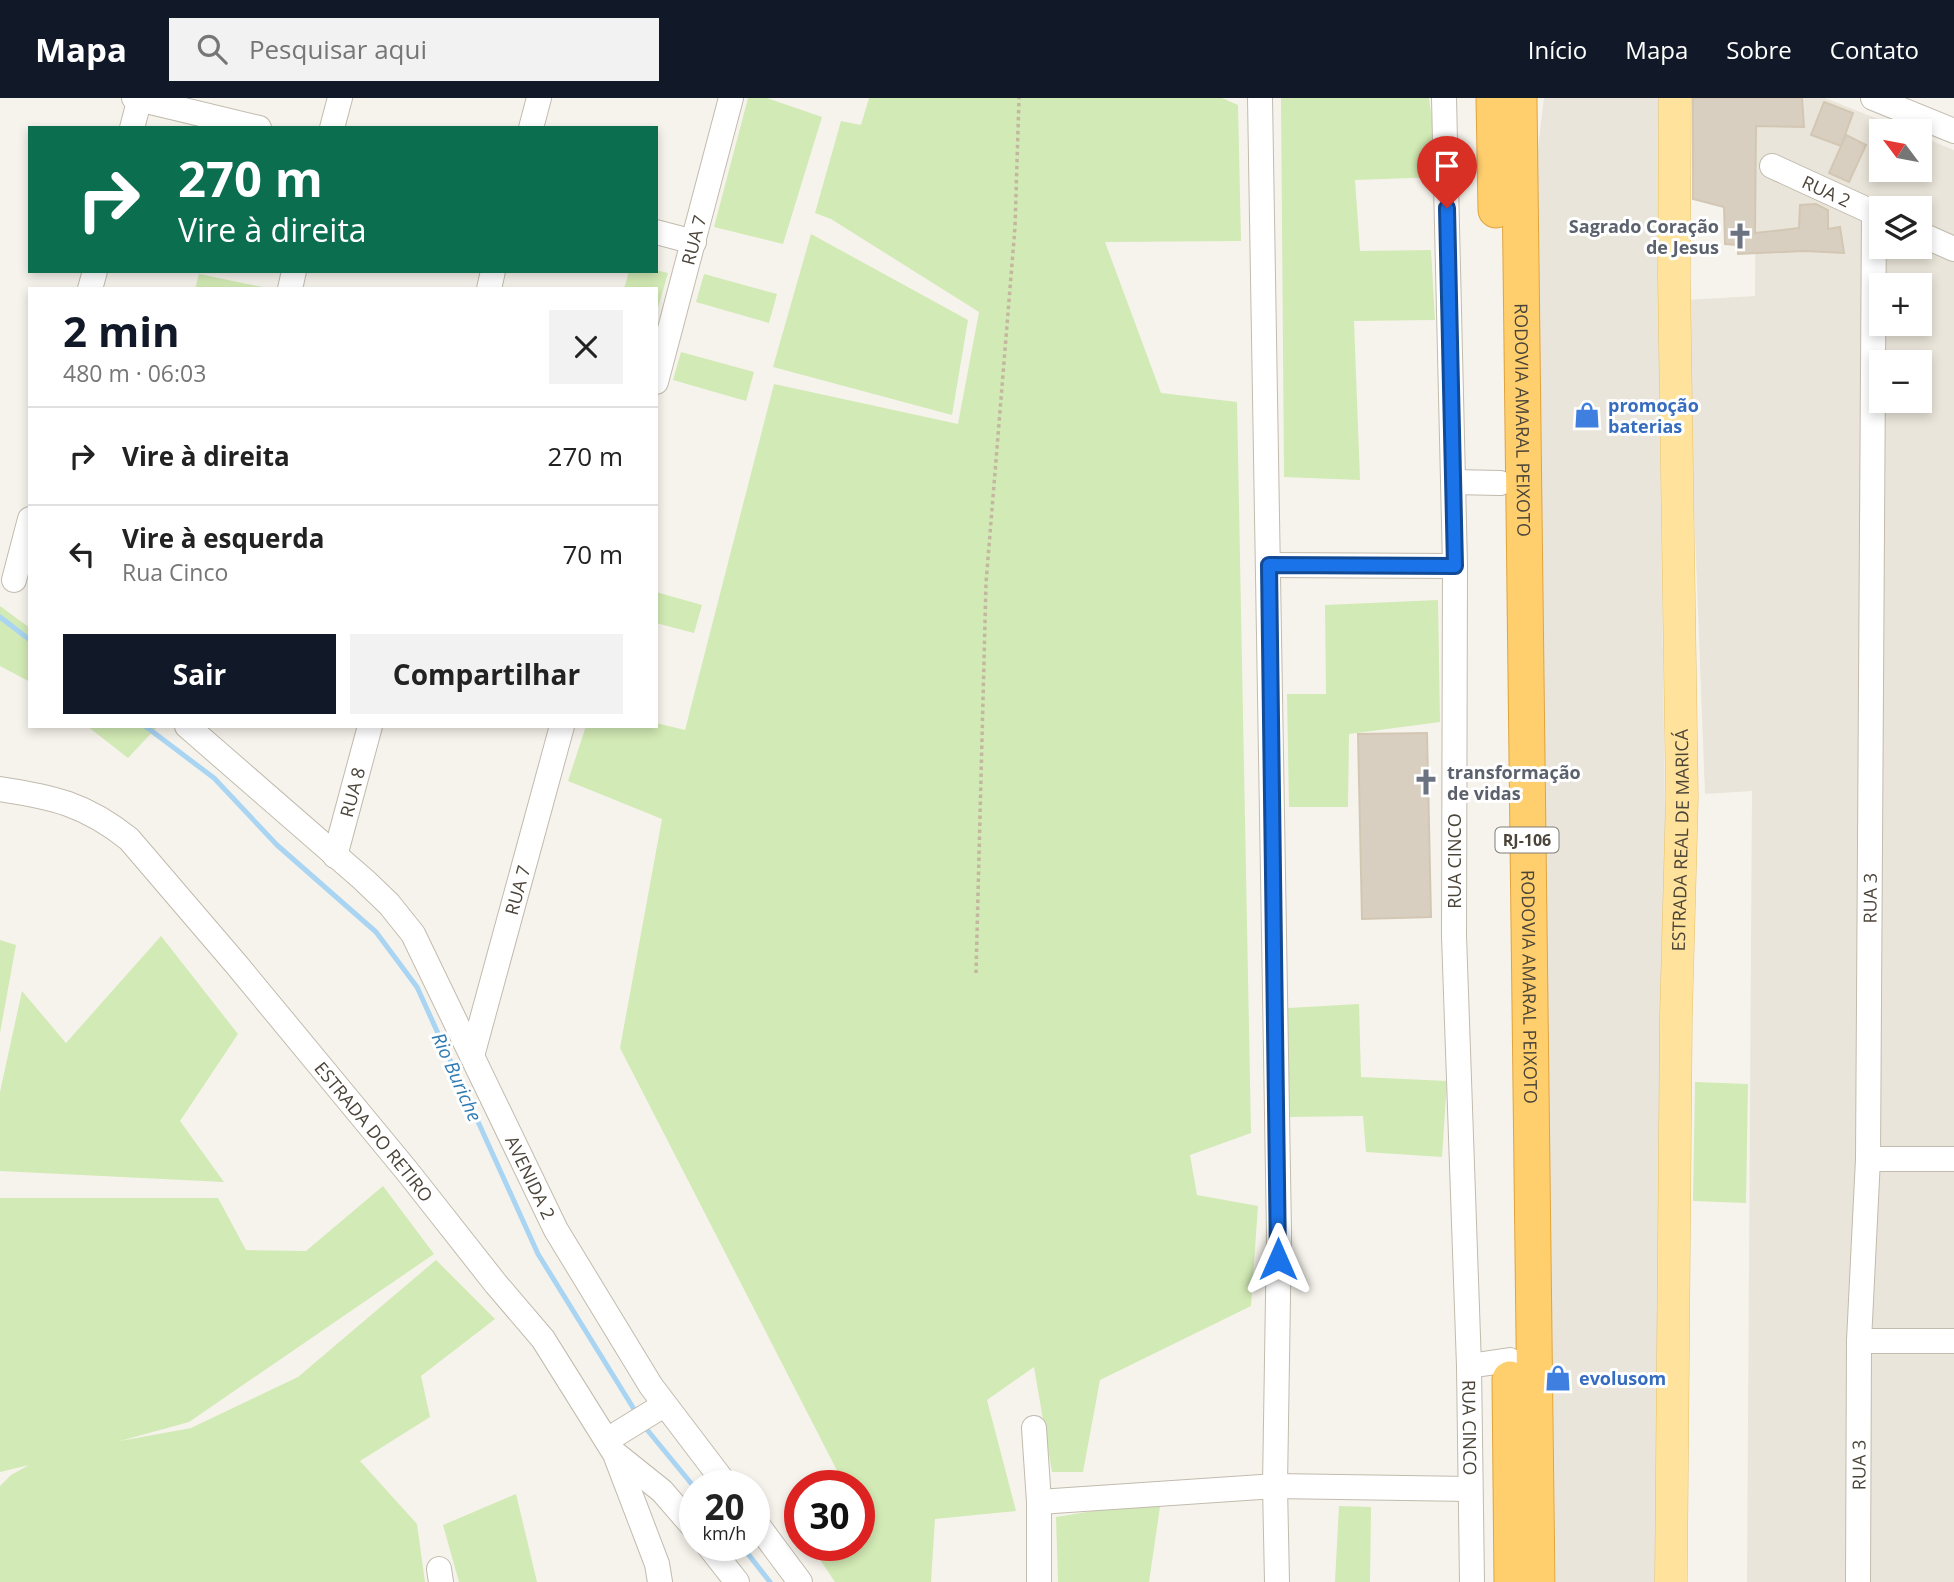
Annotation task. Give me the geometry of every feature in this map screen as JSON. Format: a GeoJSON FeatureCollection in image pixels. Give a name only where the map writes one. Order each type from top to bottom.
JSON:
{"type":"FeatureCollection","features":[{"type":"Feature","properties":{"kind":"highway","name":"RODOVIA AMARAL PEIXOTO"},"geometry":{"type":"LineString","coordinates":[[1494,98],[1512,1582]]}},
{"type":"Feature","properties":{"kind":"highway","name":"RODOVIA AMARAL PEIXOTO"},"geometry":{"type":"LineString","coordinates":[[1519,98],[1537,1582]]}},
{"type":"Feature","properties":{"kind":"main road","name":"ESTRADA REAL DE MARICÁ"},"geometry":{"type":"LineString","coordinates":[[1671,1582],[1676,1017],[1682,798],[1674,277],[1675,98]]}},
{"type":"Feature","properties":{"kind":"street"},"geometry":{"type":"LineString","coordinates":[[132,126],[138,98],[251,126]]}},
{"type":"Feature","properties":{"kind":"street"},"geometry":{"type":"LineString","coordinates":[[333,126],[340,98]]}},
{"type":"Feature","properties":{"kind":"street"},"geometry":{"type":"LineString","coordinates":[[532,126],[539,98]]}},
{"type":"Feature","properties":{"kind":"street","name":"RUA 7"},"geometry":{"type":"LineString","coordinates":[[658,375],[731,98]]}},
{"type":"Feature","properties":{"kind":"street"},"geometry":{"type":"LineString","coordinates":[[1260,98],[1279,1233],[1276,1582]]}},
{"type":"Feature","properties":{"kind":"street","name":"RUA CINCO"},"geometry":{"type":"LineString","coordinates":[[1444,98],[1455,566],[1454,936],[1469,1366],[1472,1582]]}},
{"type":"Feature","properties":{"kind":"street"},"geometry":{"type":"LineString","coordinates":[[1873,98],[1954,131]]}},
{"type":"Feature","properties":{"kind":"street","name":"RUA 2"},"geometry":{"type":"LineString","coordinates":[[1772,166],[1869,211]]}},
{"type":"Feature","properties":{"kind":"street"},"geometry":{"type":"LineString","coordinates":[[658,233],[694,242]]}},
{"type":"Feature","properties":{"kind":"street"},"geometry":{"type":"LineString","coordinates":[[1932,239],[1954,249]]}},
{"type":"Feature","properties":{"kind":"street","name":"RUA 3"},"geometry":{"type":"LineString","coordinates":[[1858,1582],[1859,1341],[1868,1159],[1877,259]]}},
{"type":"Feature","properties":{"kind":"street"},"geometry":{"type":"LineString","coordinates":[[1453,482],[1500,483]]}},
{"type":"Feature","properties":{"kind":"street"},"geometry":{"type":"LineString","coordinates":[[14,583],[28,527]]}},
{"type":"Feature","properties":{"kind":"street"},"geometry":{"type":"LineString","coordinates":[[1269,565],[1455,566]]}},
{"type":"Feature","properties":{"kind":"street","name":"AVENIDA 2"},"geometry":{"type":"LineString","coordinates":[[189,728],[389,904],[413,934],[556,1230],[595,1297],[648,1415],[709,1470]]}},
{"type":"Feature","properties":{"kind":"street","name":"RUA 8"},"geometry":{"type":"LineString","coordinates":[[335,856],[369,728]]}},
{"type":"Feature","properties":{"kind":"street","name":"RUA 7"},"geometry":{"type":"LineString","coordinates":[[472,1056],[561,728]]}},
{"type":"Feature","properties":{"kind":"street","name":"ESTRADA DO RETIRO"},"geometry":{"type":"LineString","coordinates":[[0,789],[50,797],[111,825],[128,839],[236,964],[543,1339],[611,1447],[662,1576]]}},
{"type":"Feature","properties":{"kind":"street"},"geometry":{"type":"LineString","coordinates":[[1868,1159],[1954,1159]]}},
{"type":"Feature","properties":{"kind":"street"},"geometry":{"type":"LineString","coordinates":[[1859,1341],[1954,1341]]}},
{"type":"Feature","properties":{"kind":"street"},"geometry":{"type":"LineString","coordinates":[[1469,1366],[1510,1360]]}},
{"type":"Feature","properties":{"kind":"street"},"geometry":{"type":"LineString","coordinates":[[648,1415],[611,1447],[662,1491],[679,1511]]}},
{"type":"Feature","properties":{"kind":"street"},"geometry":{"type":"LineString","coordinates":[[1034,1428],[1039,1502],[1038,1582]]}},
{"type":"Feature","properties":{"kind":"street"},"geometry":{"type":"LineString","coordinates":[[1039,1502],[1275,1486],[1470,1489]]}},
{"type":"Feature","properties":{"kind":"street"},"geometry":{"type":"LineString","coordinates":[[770,1542],[800,1582]]}},
{"type":"Feature","properties":{"kind":"street"},"geometry":{"type":"LineString","coordinates":[[721,1561],[737,1582]]}},
{"type":"Feature","properties":{"kind":"path"},"geometry":{"type":"LineString","coordinates":[[976,973],[986,583],[1015,227],[1019,98]]}},
{"type":"Feature","properties":{"kind":"shaded area"},"geometry":{"type":"Polygon","coordinates":[[[1544,98],[1660,98],[1659,364],[1666,887],[1657,1582],[1556,1582],[1535,172],[1544,98]]]}},
{"type":"Feature","properties":{"kind":"shaded area"},"geometry":{"type":"Polygon","coordinates":[[[1756,98],[1825,98],[1878,119],[1869,119],[1869,182],[1932,182],[1932,141],[1954,150],[1954,1582],[1747,1582],[1752,791],[1705,794],[1686,300],[1755,296],[1756,98]]]}},
{"type":"Feature","properties":{"kind":"green space"},"geometry":{"type":"Polygon","coordinates":[[[748,98],[767,98],[822,117],[783,244],[714,227],[748,98]]]}},
{"type":"Feature","properties":{"kind":"green space"},"geometry":{"type":"Polygon","coordinates":[[[869,98],[1222,98],[1238,105],[1241,241],[1105,242],[1161,393],[1237,402],[1251,1133],[1190,1155],[1197,1195],[1258,1206],[1251,1306],[1100,1380],[1083,1472],[1052,1472],[1034,1367],[987,1400],[1016,1511],[935,1519],[931,1582],[835,1582],[821,1561],[875,1561],[875,1470],[837,1470],[620,1048],[662,819],[568,781],[585,728],[658,728],[658,723],[685,730],[774,384],[958,424],[979,312],[831,219],[815,213],[841,121],[861,125],[869,98]]]}},
{"type":"Feature","properties":{"kind":"green space"},"geometry":{"type":"Polygon","coordinates":[[[1281,98],[1429,98],[1440,177],[1355,180],[1360,251],[1431,250],[1435,320],[1354,321],[1360,480],[1284,477],[1281,98]]]}},
{"type":"Feature","properties":{"kind":"green space"},"geometry":{"type":"Polygon","coordinates":[[[811,234],[968,320],[952,415],[773,367],[811,234]]]}},
{"type":"Feature","properties":{"kind":"green space"},"geometry":{"type":"Polygon","coordinates":[[[658,270],[668,273],[658,308],[658,287],[625,287],[628,273],[658,273],[658,270]]]}},
{"type":"Feature","properties":{"kind":"green space"},"geometry":{"type":"Polygon","coordinates":[[[199,274],[262,287],[196,287],[199,274]]]}},
{"type":"Feature","properties":{"kind":"green space"},"geometry":{"type":"Polygon","coordinates":[[[704,274],[777,294],[769,323],[696,302],[704,274]]]}},
{"type":"Feature","properties":{"kind":"green space"},"geometry":{"type":"Polygon","coordinates":[[[681,352],[754,372],[746,401],[673,380],[681,352]]]}},
{"type":"Feature","properties":{"kind":"green space"},"geometry":{"type":"Polygon","coordinates":[[[658,593],[702,605],[694,633],[658,624],[658,593]]]}},
{"type":"Feature","properties":{"kind":"green space"},"geometry":{"type":"Polygon","coordinates":[[[1438,600],[1440,722],[1349,734],[1348,807],[1289,807],[1287,694],[1326,694],[1325,605],[1438,600]]]}},
{"type":"Feature","properties":{"kind":"green space"},"geometry":{"type":"Polygon","coordinates":[[[0,606],[28,627],[28,681],[0,666],[0,606]]]}},
{"type":"Feature","properties":{"kind":"green space"},"geometry":{"type":"Polygon","coordinates":[[[90,728],[156,728],[128,758],[90,728]]]}},
{"type":"Feature","properties":{"kind":"green space"},"geometry":{"type":"Polygon","coordinates":[[[161,936],[238,1034],[180,1121],[224,1182],[0,1171],[0,1092],[22,991],[66,1043],[161,936]]]}},
{"type":"Feature","properties":{"kind":"green space"},"geometry":{"type":"Polygon","coordinates":[[[0,940],[16,945],[0,1033],[0,940]]]}},
{"type":"Feature","properties":{"kind":"green space"},"geometry":{"type":"Polygon","coordinates":[[[1359,1004],[1361,1077],[1447,1081],[1442,1157],[1366,1152],[1363,1116],[1289,1117],[1288,1008],[1359,1004]]]}},
{"type":"Feature","properties":{"kind":"green space"},"geometry":{"type":"Polygon","coordinates":[[[1695,1082],[1748,1084],[1746,1203],[1693,1201],[1695,1082]]]}},
{"type":"Feature","properties":{"kind":"green space"},"geometry":{"type":"Polygon","coordinates":[[[383,1186],[434,1254],[189,1422],[120,1441],[191,1428],[298,1377],[436,1260],[495,1319],[421,1376],[430,1417],[360,1461],[417,1524],[425,1582],[0,1582],[0,1486],[11,1475],[29,1465],[0,1472],[0,1198],[218,1198],[246,1250],[306,1251],[383,1186]]]}},
{"type":"Feature","properties":{"kind":"green space"},"geometry":{"type":"Polygon","coordinates":[[[516,1494],[537,1582],[459,1582],[443,1525],[516,1494]]]}},
{"type":"Feature","properties":{"kind":"green space"},"geometry":{"type":"Polygon","coordinates":[[[1161,1500],[1149,1582],[1058,1582],[1056,1517],[1161,1500]]]}},
{"type":"Feature","properties":{"kind":"green space"},"geometry":{"type":"Polygon","coordinates":[[[1339,1506],[1371,1507],[1370,1582],[1335,1582],[1339,1506]]]}},
{"type":"Feature","properties":{"kind":"building"},"geometry":{"type":"Polygon","coordinates":[[[1693,98],[1802,98],[1804,127],[1756,126],[1755,233],[1799,228],[1800,205],[1816,204],[1828,210],[1828,229],[1840,227],[1844,253],[1804,251],[1738,254],[1738,245],[1725,244],[1724,207],[1693,199],[1693,98]]]}},
{"type":"Feature","properties":{"kind":"building"},"geometry":{"type":"Polygon","coordinates":[[[1824,102],[1853,113],[1841,146],[1811,135],[1824,102]]]}},
{"type":"Feature","properties":{"kind":"building"},"geometry":{"type":"Polygon","coordinates":[[[1846,135],[1866,145],[1849,182],[1829,173],[1846,135]]]}},
{"type":"Feature","properties":{"kind":"building"},"geometry":{"type":"Polygon","coordinates":[[[1427,733],[1431,917],[1362,919],[1358,734],[1427,733]]]}},
{"type":"Feature","properties":{"kind":"waterway","name":"Rio Buriche"},"geometry":{"type":"LineString","coordinates":[[0,617],[28,638]]}},
{"type":"Feature","properties":{"kind":"waterway","name":"Rio Buriche"},"geometry":{"type":"LineString","coordinates":[[148,728],[214,778],[277,845],[376,932],[417,987],[538,1254],[637,1414]]}},
{"type":"Feature","properties":{"kind":"waterway","name":"Rio Buriche"},"geometry":{"type":"LineString","coordinates":[[644,1426],[680,1470]]}},
{"type":"Feature","properties":{"kind":"waterway","name":"Rio Buriche"},"geometry":{"type":"LineString","coordinates":[[754,1561],[770,1582]]}},
{"type":"Feature","properties":{"kind":"place","name":"Sagrado Coração de Jesus"},"geometry":{"type":"Point","coordinates":[1740,236]}},
{"type":"Feature","properties":{"kind":"place","name":"promoção baterias"},"geometry":{"type":"Point","coordinates":[1587,415]}},
{"type":"Feature","properties":{"kind":"place","name":"transformação de vidas"},"geometry":{"type":"Point","coordinates":[1426,782]}},
{"type":"Feature","properties":{"kind":"place","name":"evolusom"},"geometry":{"type":"Point","coordinates":[1558,1378]}},
{"type":"Feature","properties":{"kind":"route"},"geometry":{"type":"LineString","coordinates":[[1278,1259],[1269,565],[1455,566],[1447,208]]}}]}
